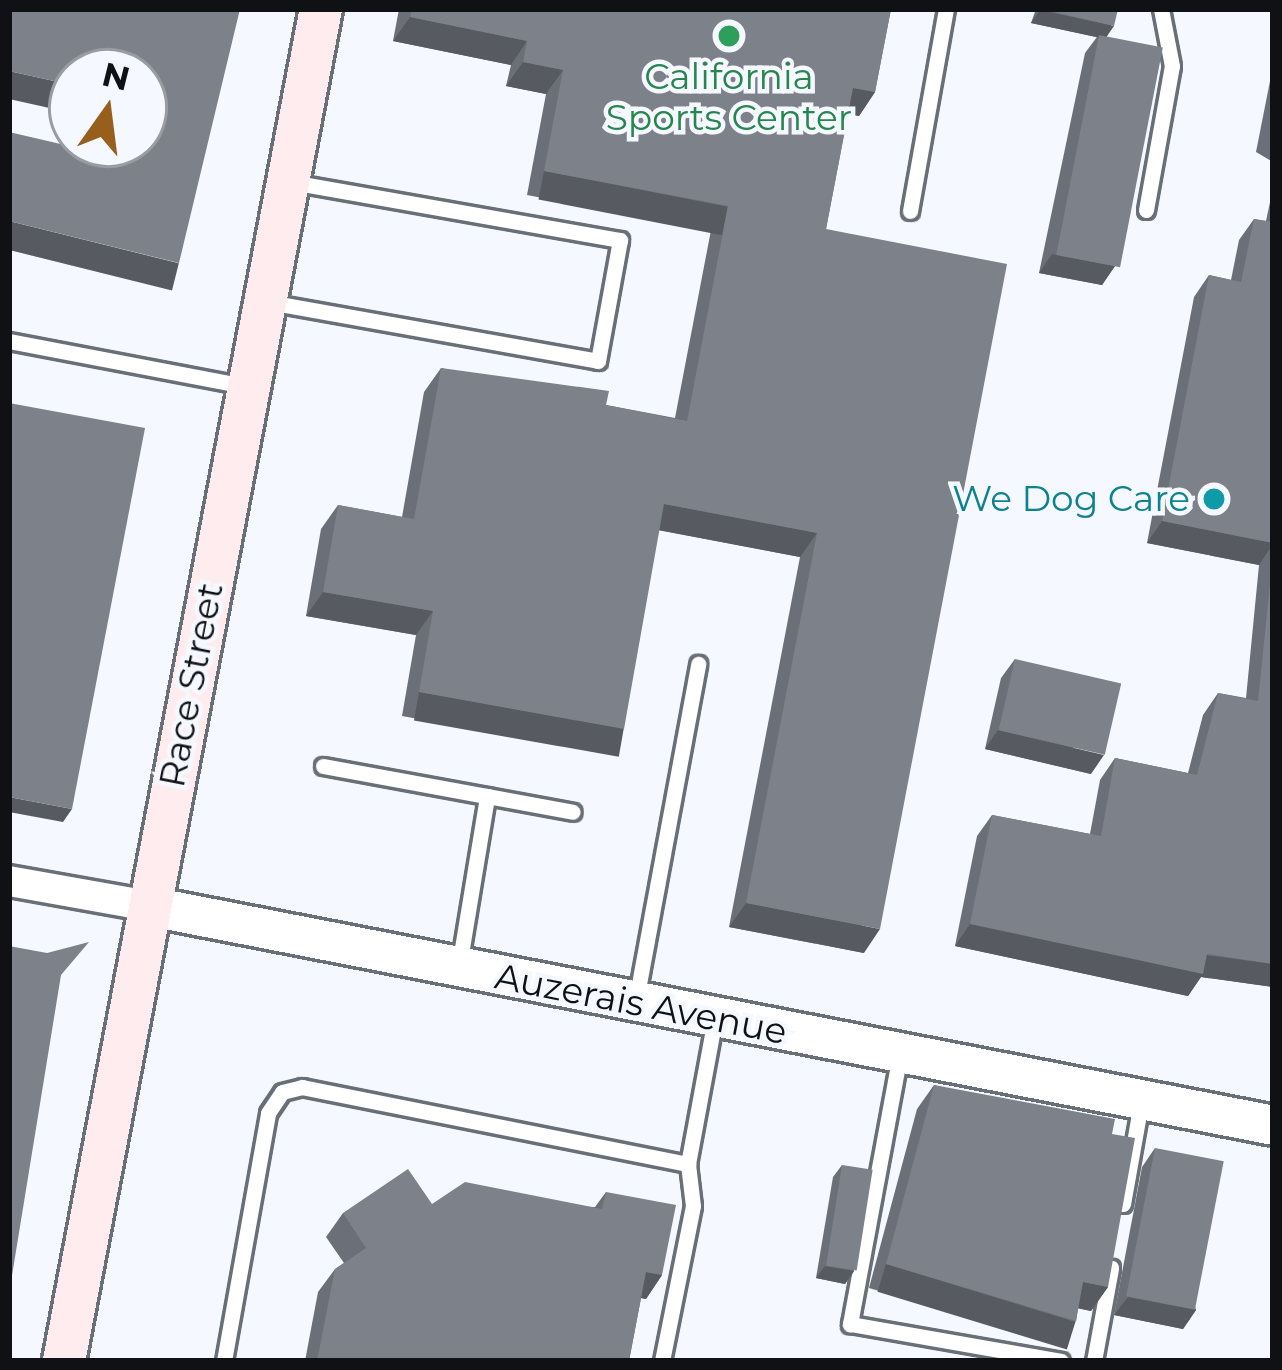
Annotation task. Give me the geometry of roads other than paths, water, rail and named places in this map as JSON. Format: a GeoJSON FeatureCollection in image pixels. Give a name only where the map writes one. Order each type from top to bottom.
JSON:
{"type":"FeatureCollection","features":[{"type":"Feature","properties":{"kind":"main road","name":"Race Street"},"geometry":{"type":"LineString","coordinates":[[64,1361],[321,9]]}},
{"type":"Feature","properties":{"kind":"street","name":"Auzerais Avenue"},"geometry":{"type":"LineString","coordinates":[[9,881],[1273,1125]]}},
{"type":"Feature","properties":{"kind":"lane"},"geometry":{"type":"LineString","coordinates":[[910,211],[946,9]]}},
{"type":"Feature","properties":{"kind":"lane"},"geometry":{"type":"LineString","coordinates":[[1146,210],[1172,66],[1161,9]]}},
{"type":"Feature","properties":{"kind":"lane"},"geometry":{"type":"LineString","coordinates":[[265,301],[598,362],[620,240],[288,182]]}},
{"type":"Feature","properties":{"kind":"lane"},"geometry":{"type":"LineString","coordinates":[[9,341],[248,387]]}},
{"type":"Feature","properties":{"kind":"lane"},"geometry":{"type":"LineString","coordinates":[[635,1003],[698,664]]}},
{"type":"Feature","properties":{"kind":"lane"},"geometry":{"type":"LineString","coordinates":[[323,766],[573,812]]}},
{"type":"Feature","properties":{"kind":"lane"},"geometry":{"type":"LineString","coordinates":[[459,969],[487,796]]}},
{"type":"Feature","properties":{"kind":"lane"},"geometry":{"type":"LineString","coordinates":[[662,1361],[693,1206],[688,1164],[715,1018]]}},
{"type":"Feature","properties":{"kind":"lane"},"geometry":{"type":"LineString","coordinates":[[900,1054],[850,1324],[1061,1361]]}},
{"type":"Feature","properties":{"kind":"lane"},"geometry":{"type":"LineString","coordinates":[[224,1361],[268,1114],[282,1092],[302,1087],[688,1164]]}},
{"type":"Feature","properties":{"kind":"lane"},"geometry":{"type":"LineString","coordinates":[[1118,1231],[1142,1100]]}},
{"type":"Feature","properties":{"kind":"lane"},"geometry":{"type":"LineString","coordinates":[[1094,1361],[1114,1252]]}},
{"type":"Feature","properties":{"kind":"place","name":"California Sports Center"},"geometry":{"type":"Point","coordinates":[729,36]}},
{"type":"Feature","properties":{"kind":"place","name":"We Dog Care"},"geometry":{"type":"Point","coordinates":[1214,499]}}]}
